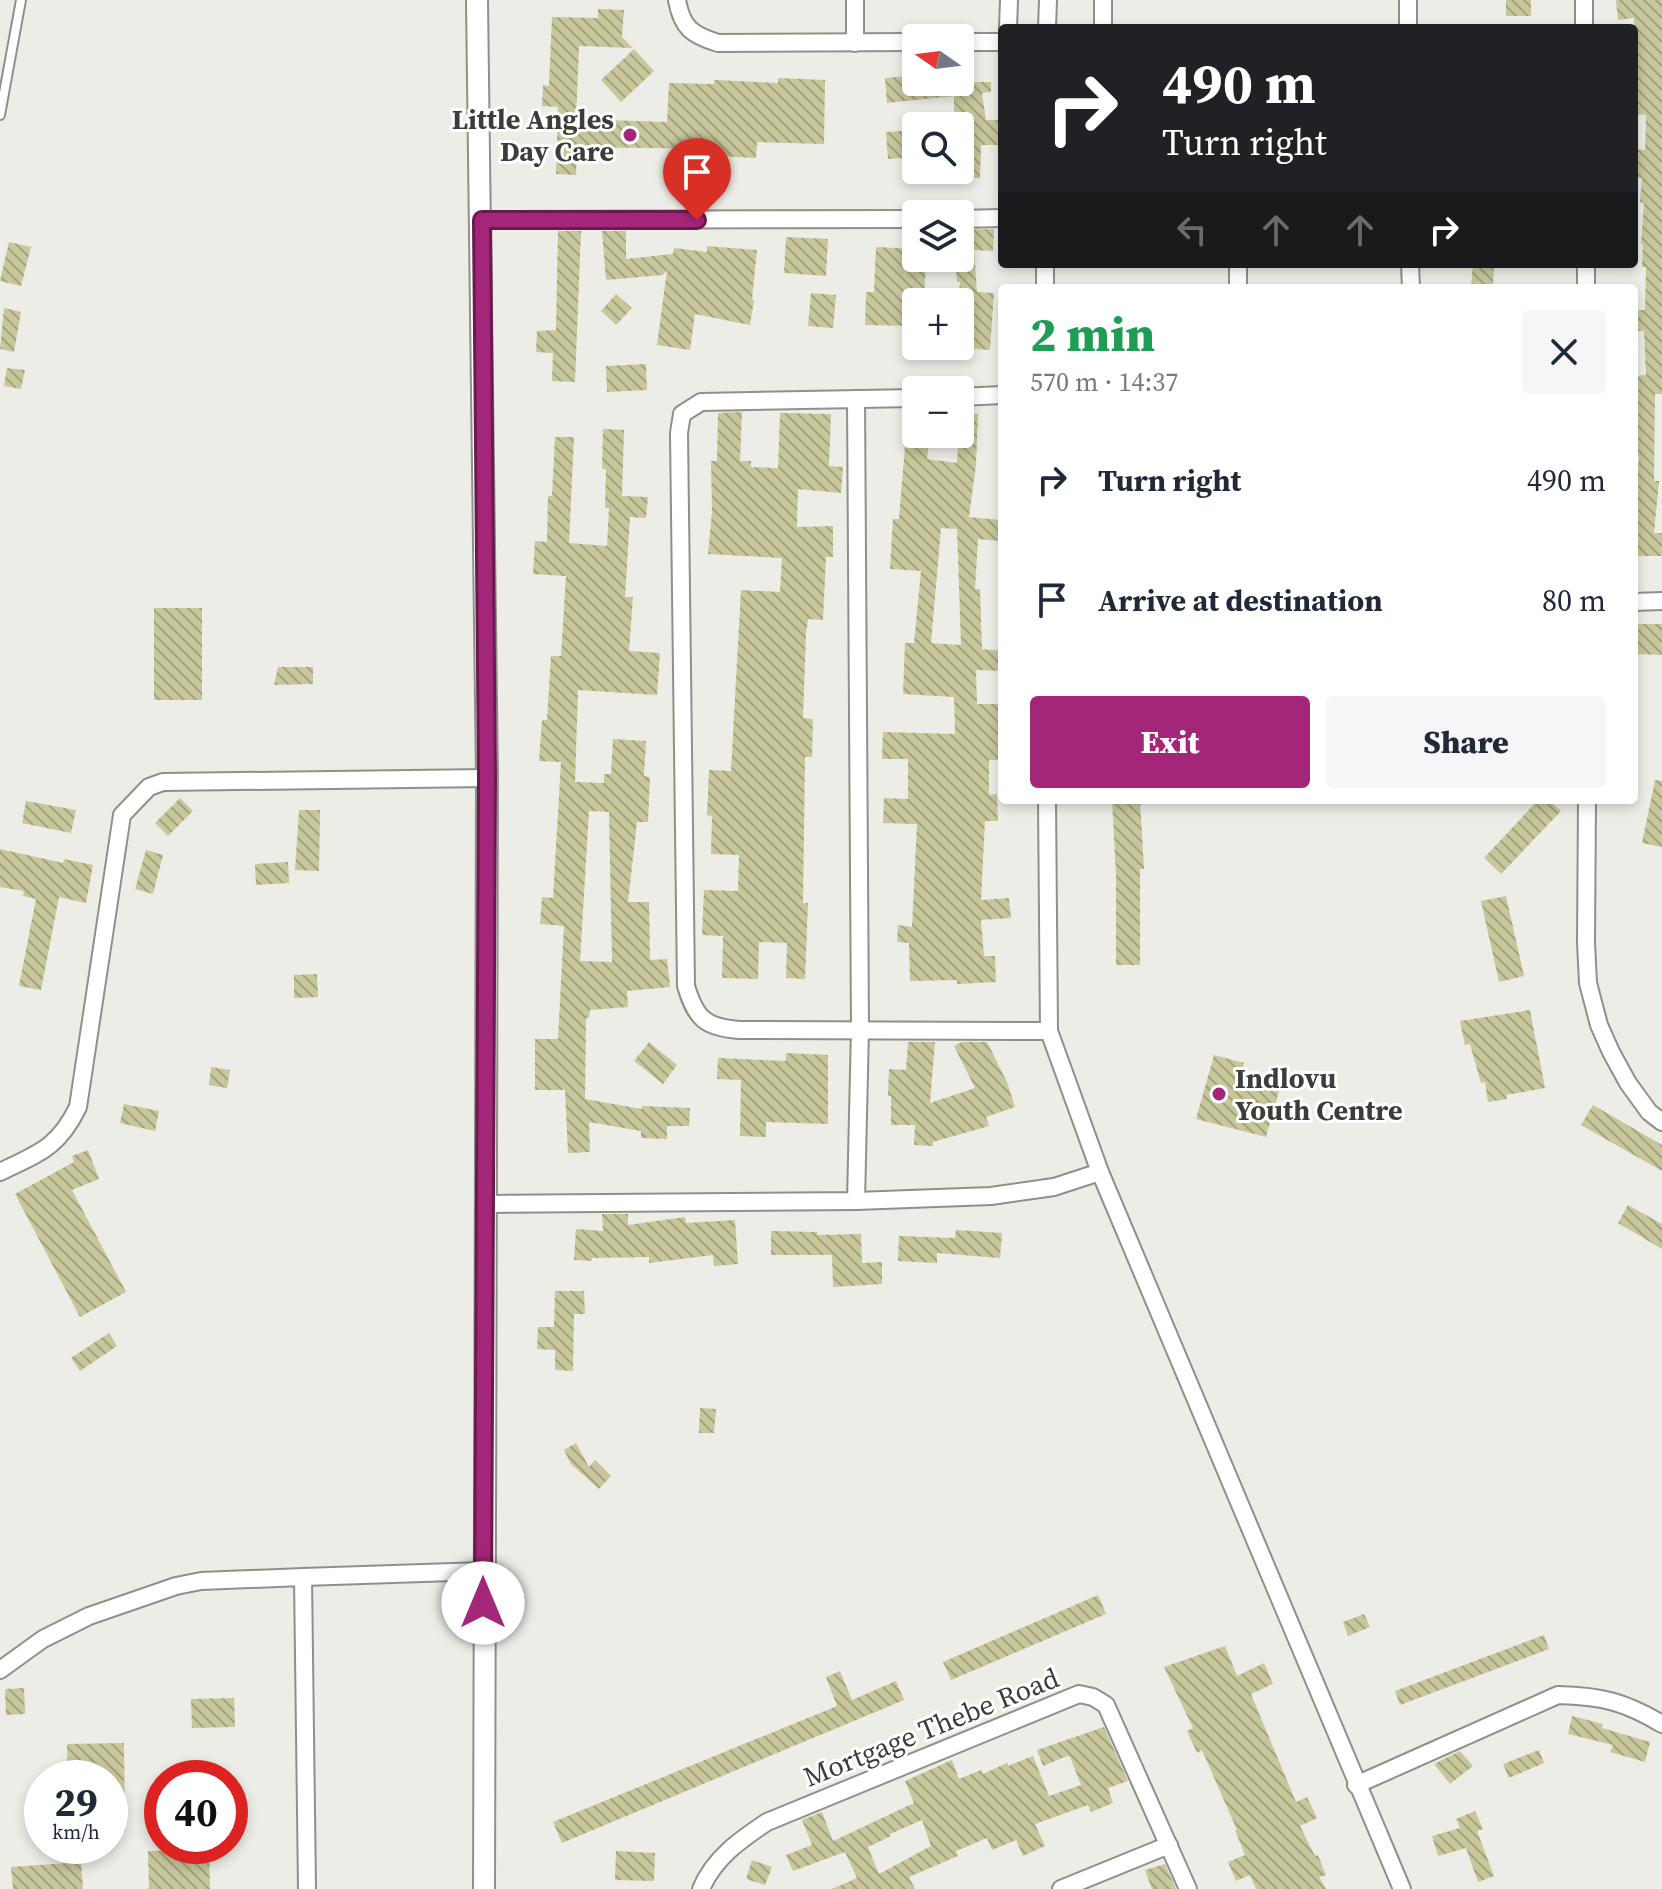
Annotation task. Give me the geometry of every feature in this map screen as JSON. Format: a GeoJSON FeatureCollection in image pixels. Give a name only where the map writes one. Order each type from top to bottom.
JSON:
{"type":"FeatureCollection","features":[{"type":"Feature","properties":{"kind":"street"},"geometry":{"type":"LineString","coordinates":[[477,0],[487,778],[484,1889]]}},
{"type":"Feature","properties":{"kind":"street"},"geometry":{"type":"LineString","coordinates":[[677,0],[679,15],[694,36],[718,43],[902,42]]}},
{"type":"Feature","properties":{"kind":"street"},"geometry":{"type":"LineString","coordinates":[[855,0],[855,43]]}},
{"type":"Feature","properties":{"kind":"street"},"geometry":{"type":"LineString","coordinates":[[1008,24],[1009,0]]}},
{"type":"Feature","properties":{"kind":"street"},"geometry":{"type":"LineString","coordinates":[[1047,24],[1048,0]]}},
{"type":"Feature","properties":{"kind":"street"},"geometry":{"type":"LineString","coordinates":[[1103,0],[1103,24]]}},
{"type":"Feature","properties":{"kind":"street"},"geometry":{"type":"LineString","coordinates":[[1408,0],[1408,24]]}},
{"type":"Feature","properties":{"kind":"street"},"geometry":{"type":"LineString","coordinates":[[1584,0],[1584,24]]}},
{"type":"Feature","properties":{"kind":"street"},"geometry":{"type":"LineString","coordinates":[[974,42],[998,42]]}},
{"type":"Feature","properties":{"kind":"street"},"geometry":{"type":"LineString","coordinates":[[974,219],[998,218]]}},
{"type":"Feature","properties":{"kind":"street"},"geometry":{"type":"LineString","coordinates":[[482,220],[902,219]]}},
{"type":"Feature","properties":{"kind":"street"},"geometry":{"type":"LineString","coordinates":[[974,396],[998,395]]}},
{"type":"Feature","properties":{"kind":"street"},"geometry":{"type":"LineString","coordinates":[[902,398],[701,402],[682,414],[679,433],[686,986],[701,1019],[715,1028],[1049,1031]]}},
{"type":"Feature","properties":{"kind":"street"},"geometry":{"type":"LineString","coordinates":[[856,399],[860,1029],[856,1201]]}},
{"type":"Feature","properties":{"kind":"street"},"geometry":{"type":"LineString","coordinates":[[1638,602],[1662,601]]}},
{"type":"Feature","properties":{"kind":"street"},"geometry":{"type":"LineString","coordinates":[[0,1172],[44,1151],[68,1127],[78,1107],[122,815],[149,787],[163,782],[487,778]]}},
{"type":"Feature","properties":{"kind":"street"},"geometry":{"type":"LineString","coordinates":[[1047,804],[1049,1031],[1100,1172],[1402,1889]]}},
{"type":"Feature","properties":{"kind":"street"},"geometry":{"type":"LineString","coordinates":[[1587,804],[1588,983],[1599,1025],[1611,1052],[1635,1093],[1649,1112],[1662,1122]]}},
{"type":"Feature","properties":{"kind":"street"},"geometry":{"type":"LineString","coordinates":[[484,1204],[856,1201],[1022,1193],[1054,1187],[1100,1172]]}},
{"type":"Feature","properties":{"kind":"street"},"geometry":{"type":"LineString","coordinates":[[0,1670],[43,1639],[89,1616],[176,1586],[201,1581],[483,1571]]}},
{"type":"Feature","properties":{"kind":"street"},"geometry":{"type":"LineString","coordinates":[[303,1577],[307,1889]]}},
{"type":"Feature","properties":{"kind":"street","name":"Mortgage Thebe Road"},"geometry":{"type":"LineString","coordinates":[[701,1889],[708,1872],[736,1843],[767,1822],[1079,1694],[1093,1697],[1106,1705],[1188,1889]]}},
{"type":"Feature","properties":{"kind":"street"},"geometry":{"type":"LineString","coordinates":[[1356,1785],[1558,1695],[1588,1696],[1634,1707],[1662,1724]]}},
{"type":"Feature","properties":{"kind":"street"},"geometry":{"type":"LineString","coordinates":[[1061,1889],[1169,1845]]}},
{"type":"Feature","properties":{"kind":"lane"},"geometry":{"type":"LineString","coordinates":[[0,115],[21,0]]}},
{"type":"Feature","properties":{"kind":"building"},"geometry":{"type":"Polygon","coordinates":[[[1506,0],[1531,0],[1531,16],[1506,16],[1506,0]]]}},
{"type":"Feature","properties":{"kind":"building"},"geometry":{"type":"Polygon","coordinates":[[[1616,0],[1662,0],[1662,394],[1655,394],[1654,481],[1659,481],[1654,533],[1662,533],[1662,556],[1638,556],[1638,376],[1646,375],[1644,331],[1638,331],[1638,310],[1645,310],[1646,267],[1642,267],[1644,203],[1640,202],[1642,178],[1638,178],[1638,149],[1645,150],[1646,115],[1638,114],[1638,24],[1634,24],[1634,18],[1618,20],[1616,0]]]}},
{"type":"Feature","properties":{"kind":"building"},"geometry":{"type":"Polygon","coordinates":[[[598,9],[624,10],[622,37],[633,48],[579,46],[576,119],[667,122],[669,83],[714,84],[714,80],[778,83],[778,78],[825,80],[824,144],[757,142],[756,158],[713,156],[714,149],[577,147],[576,175],[556,174],[558,107],[542,106],[543,85],[549,86],[552,17],[598,18],[598,9]]]}},
{"type":"Feature","properties":{"kind":"building"},"geometry":{"type":"Polygon","coordinates":[[[634,49],[654,71],[621,102],[601,80],[634,49]]]}},
{"type":"Feature","properties":{"kind":"building"},"geometry":{"type":"Polygon","coordinates":[[[902,76],[902,96],[954,96],[887,103],[885,78],[902,76]]]}},
{"type":"Feature","properties":{"kind":"building"},"geometry":{"type":"Polygon","coordinates":[[[974,82],[991,82],[991,92],[982,93],[986,120],[998,120],[998,145],[981,145],[980,178],[974,178],[974,112],[954,112],[954,96],[974,96],[974,82]]]}},
{"type":"Feature","properties":{"kind":"building"},"geometry":{"type":"Polygon","coordinates":[[[902,131],[902,158],[888,159],[886,132],[902,131]]]}},
{"type":"Feature","properties":{"kind":"building"},"geometry":{"type":"Polygon","coordinates":[[[994,229],[993,251],[974,250],[974,230],[994,229]]]}},
{"type":"Feature","properties":{"kind":"building"},"geometry":{"type":"Polygon","coordinates":[[[558,231],[581,231],[575,382],[552,381],[553,353],[536,352],[537,331],[556,330],[558,231]]]}},
{"type":"Feature","properties":{"kind":"building"},"geometry":{"type":"Polygon","coordinates":[[[602,231],[626,231],[626,259],[673,254],[674,248],[707,252],[707,246],[757,250],[750,325],[695,314],[690,350],[657,345],[667,270],[663,275],[606,280],[602,231]]]}},
{"type":"Feature","properties":{"kind":"building"},"geometry":{"type":"Polygon","coordinates":[[[786,237],[828,239],[826,276],[784,273],[786,237]]]}},
{"type":"Feature","properties":{"kind":"building"},"geometry":{"type":"Polygon","coordinates":[[[9,242],[31,247],[21,286],[0,281],[9,242]]]}},
{"type":"Feature","properties":{"kind":"building"},"geometry":{"type":"Polygon","coordinates":[[[876,247],[902,248],[902,272],[925,272],[925,288],[902,288],[902,326],[865,325],[866,292],[874,292],[876,247]]]}},
{"type":"Feature","properties":{"kind":"building"},"geometry":{"type":"Polygon","coordinates":[[[974,250],[977,292],[994,293],[990,350],[974,349],[974,288],[959,288],[960,282],[957,282],[956,272],[974,272],[974,250]]]}},
{"type":"Feature","properties":{"kind":"building"},"geometry":{"type":"Polygon","coordinates":[[[1473,268],[1494,268],[1493,284],[1471,284],[1473,268]]]}},
{"type":"Feature","properties":{"kind":"building"},"geometry":{"type":"Polygon","coordinates":[[[811,293],[836,295],[833,328],[808,326],[811,293]]]}},
{"type":"Feature","properties":{"kind":"building"},"geometry":{"type":"Polygon","coordinates":[[[616,294],[632,308],[616,325],[601,311],[616,294]]]}},
{"type":"Feature","properties":{"kind":"building"},"geometry":{"type":"Polygon","coordinates":[[[4,308],[21,312],[14,352],[0,349],[4,308]]]}},
{"type":"Feature","properties":{"kind":"building"},"geometry":{"type":"Polygon","coordinates":[[[646,364],[647,390],[607,392],[606,366],[646,364]]]}},
{"type":"Feature","properties":{"kind":"building"},"geometry":{"type":"Polygon","coordinates":[[[7,368],[25,370],[21,389],[4,386],[7,368]]]}},
{"type":"Feature","properties":{"kind":"building"},"geometry":{"type":"Polygon","coordinates":[[[742,412],[740,461],[751,461],[751,467],[778,468],[780,413],[831,414],[829,466],[843,467],[841,493],[798,489],[797,527],[833,526],[833,557],[826,557],[823,620],[808,619],[806,634],[803,718],[813,719],[812,757],[805,757],[803,903],[808,903],[805,979],[786,978],[787,943],[759,942],[758,979],[722,978],[723,936],[702,935],[704,890],[738,891],[739,855],[711,854],[712,816],[707,815],[709,770],[731,771],[741,590],[780,592],[782,558],[708,554],[712,512],[711,461],[717,461],[718,413],[742,412]]]}},
{"type":"Feature","properties":{"kind":"building"},"geometry":{"type":"Polygon","coordinates":[[[974,414],[978,414],[976,465],[969,517],[998,520],[998,541],[978,539],[975,589],[980,589],[982,649],[998,651],[998,671],[976,670],[977,704],[998,704],[998,760],[989,760],[989,795],[997,794],[998,821],[985,821],[981,900],[1009,898],[1011,918],[981,920],[984,956],[995,956],[996,982],[957,984],[957,980],[910,981],[909,943],[897,942],[898,925],[912,927],[917,824],[883,823],[884,798],[908,799],[908,759],[882,759],[883,732],[955,734],[954,697],[903,694],[905,643],[914,643],[921,571],[890,569],[893,519],[899,519],[905,448],[928,448],[927,459],[957,463],[958,448],[974,448],[974,414]],[[941,528],[931,643],[961,645],[957,529],[941,528]]]}},
{"type":"Feature","properties":{"kind":"building"},"geometry":{"type":"Polygon","coordinates":[[[603,429],[624,430],[622,496],[648,497],[646,518],[630,517],[625,597],[633,597],[629,651],[660,653],[657,695],[578,690],[575,782],[604,783],[604,774],[611,774],[613,739],[646,741],[644,776],[650,777],[648,822],[637,822],[628,902],[649,902],[650,960],[667,959],[670,987],[627,991],[628,1007],[590,1010],[589,1018],[586,1018],[585,1099],[642,1109],[642,1106],[690,1108],[689,1126],[667,1126],[667,1139],[641,1138],[641,1131],[589,1122],[590,1152],[568,1153],[565,1090],[535,1090],[535,1039],[558,1039],[564,926],[540,924],[542,897],[553,898],[561,762],[539,761],[542,720],[547,720],[551,656],[561,656],[566,576],[533,574],[535,541],[547,542],[548,496],[552,496],[555,437],[574,437],[569,543],[607,546],[609,508],[605,508],[606,469],[602,469],[603,429]],[[589,811],[580,961],[612,962],[609,812],[589,811]]]}},
{"type":"Feature","properties":{"kind":"building"},"geometry":{"type":"Polygon","coordinates":[[[154,608],[202,608],[202,700],[154,700],[154,608]]]}},
{"type":"Feature","properties":{"kind":"building"},"geometry":{"type":"Polygon","coordinates":[[[1638,624],[1662,624],[1662,655],[1638,654],[1638,624]]]}},
{"type":"Feature","properties":{"kind":"building"},"geometry":{"type":"Polygon","coordinates":[[[278,667],[313,667],[313,684],[274,685],[278,667]]]}},
{"type":"Feature","properties":{"kind":"building"},"geometry":{"type":"Polygon","coordinates":[[[1655,780],[1662,781],[1662,847],[1642,843],[1655,780]]]}},
{"type":"Feature","properties":{"kind":"building"},"geometry":{"type":"Polygon","coordinates":[[[180,798],[193,811],[168,836],[155,823],[180,798]]]}},
{"type":"Feature","properties":{"kind":"building"},"geometry":{"type":"Polygon","coordinates":[[[26,801],[76,810],[71,833],[22,823],[26,801]]]}},
{"type":"Feature","properties":{"kind":"building"},"geometry":{"type":"Polygon","coordinates":[[[1112,804],[1140,804],[1144,869],[1140,869],[1140,965],[1116,965],[1112,804]]]}},
{"type":"Feature","properties":{"kind":"building"},"geometry":{"type":"Polygon","coordinates":[[[1534,804],[1553,804],[1561,811],[1501,874],[1484,858],[1534,804]]]}},
{"type":"Feature","properties":{"kind":"building"},"geometry":{"type":"Polygon","coordinates":[[[299,810],[320,810],[319,871],[295,870],[299,810]]]}},
{"type":"Feature","properties":{"kind":"building"},"geometry":{"type":"Polygon","coordinates":[[[0,849],[63,863],[64,859],[93,865],[86,903],[59,897],[41,990],[19,986],[36,899],[23,896],[24,891],[0,887],[0,849]]]}},
{"type":"Feature","properties":{"kind":"building"},"geometry":{"type":"Polygon","coordinates":[[[146,850],[163,855],[153,894],[135,889],[146,850]]]}},
{"type":"Feature","properties":{"kind":"building"},"geometry":{"type":"Polygon","coordinates":[[[288,862],[289,883],[256,885],[255,864],[288,862]]]}},
{"type":"Feature","properties":{"kind":"building"},"geometry":{"type":"Polygon","coordinates":[[[1506,896],[1524,976],[1499,982],[1481,901],[1506,896]]]}},
{"type":"Feature","properties":{"kind":"building"},"geometry":{"type":"Polygon","coordinates":[[[317,974],[318,997],[294,998],[294,975],[317,974]]]}},
{"type":"Feature","properties":{"kind":"building"},"geometry":{"type":"Polygon","coordinates":[[[1530,1010],[1545,1088],[1506,1095],[1507,1099],[1488,1102],[1485,1082],[1481,1083],[1470,1044],[1465,1045],[1460,1021],[1530,1010]]]}},
{"type":"Feature","properties":{"kind":"building"},"geometry":{"type":"Polygon","coordinates":[[[649,1042],[677,1065],[663,1084],[634,1061],[649,1042]]]}},
{"type":"Feature","properties":{"kind":"building"},"geometry":{"type":"Polygon","coordinates":[[[908,1042],[935,1042],[930,1103],[975,1088],[954,1046],[962,1042],[987,1042],[1007,1082],[1015,1107],[986,1117],[989,1126],[933,1142],[933,1146],[914,1145],[915,1125],[891,1125],[891,1096],[888,1096],[889,1069],[906,1070],[908,1042]]]}},
{"type":"Feature","properties":{"kind":"building"},"geometry":{"type":"Polygon","coordinates":[[[786,1053],[828,1055],[828,1124],[766,1122],[766,1137],[740,1136],[741,1080],[717,1079],[718,1058],[786,1061],[786,1053]]]}},
{"type":"Feature","properties":{"kind":"building","name":"Indlovu Youth Centre"},"geometry":{"type":"Polygon","coordinates":[[[1214,1055],[1244,1063],[1241,1073],[1281,1084],[1266,1137],[1196,1119],[1214,1055]]]}},
{"type":"Feature","properties":{"kind":"building"},"geometry":{"type":"Polygon","coordinates":[[[211,1067],[230,1070],[227,1088],[209,1085],[211,1067]]]}},
{"type":"Feature","properties":{"kind":"building"},"geometry":{"type":"Polygon","coordinates":[[[124,1104],[159,1111],[155,1131],[120,1123],[124,1104]]]}},
{"type":"Feature","properties":{"kind":"building"},"geometry":{"type":"Polygon","coordinates":[[[1593,1105],[1662,1145],[1662,1171],[1581,1125],[1593,1105]]]}},
{"type":"Feature","properties":{"kind":"building"},"geometry":{"type":"Polygon","coordinates":[[[88,1150],[99,1179],[72,1190],[126,1292],[80,1317],[15,1194],[74,1162],[72,1156],[88,1150]]]}},
{"type":"Feature","properties":{"kind":"building"},"geometry":{"type":"Polygon","coordinates":[[[1628,1205],[1662,1224],[1662,1249],[1618,1223],[1628,1205]]]}},
{"type":"Feature","properties":{"kind":"building"},"geometry":{"type":"Polygon","coordinates":[[[602,1214],[628,1214],[628,1225],[685,1217],[686,1223],[735,1220],[738,1264],[714,1266],[713,1255],[649,1263],[649,1257],[574,1260],[576,1229],[603,1231],[602,1214]]]}},
{"type":"Feature","properties":{"kind":"building"},"geometry":{"type":"Polygon","coordinates":[[[956,1230],[1002,1233],[1000,1258],[937,1253],[937,1263],[898,1261],[899,1236],[955,1238],[956,1230]]]}},
{"type":"Feature","properties":{"kind":"building"},"geometry":{"type":"Polygon","coordinates":[[[771,1231],[817,1232],[817,1235],[861,1234],[862,1263],[882,1262],[882,1284],[833,1287],[832,1255],[771,1255],[771,1231]]]}},
{"type":"Feature","properties":{"kind":"building"},"geometry":{"type":"Polygon","coordinates":[[[555,1291],[584,1291],[585,1314],[574,1314],[573,1371],[555,1370],[555,1350],[537,1349],[538,1327],[554,1327],[555,1291]]]}},
{"type":"Feature","properties":{"kind":"building"},"geometry":{"type":"Polygon","coordinates":[[[109,1333],[117,1346],[80,1371],[71,1358],[109,1333]]]}},
{"type":"Feature","properties":{"kind":"building"},"geometry":{"type":"Polygon","coordinates":[[[700,1408],[716,1409],[714,1433],[699,1433],[700,1408]]]}},
{"type":"Feature","properties":{"kind":"building"},"geometry":{"type":"Polygon","coordinates":[[[576,1443],[589,1467],[595,1460],[611,1476],[599,1489],[571,1464],[564,1450],[576,1443]]]}},
{"type":"Feature","properties":{"kind":"building"},"geometry":{"type":"Polygon","coordinates":[[[1098,1595],[1106,1614],[951,1680],[943,1662],[1098,1595]]]}},
{"type":"Feature","properties":{"kind":"building"},"geometry":{"type":"Polygon","coordinates":[[[1364,1614],[1370,1627],[1348,1636],[1343,1622],[1364,1614]]]}},
{"type":"Feature","properties":{"kind":"building"},"geometry":{"type":"Polygon","coordinates":[[[1544,1635],[1549,1649],[1400,1705],[1395,1691],[1544,1635]]]}},
{"type":"Feature","properties":{"kind":"building"},"geometry":{"type":"Polygon","coordinates":[[[1225,1646],[1237,1676],[1264,1663],[1273,1684],[1251,1694],[1296,1802],[1307,1797],[1317,1818],[1300,1826],[1315,1856],[1318,1855],[1326,1875],[1319,1877],[1326,1889],[1256,1889],[1250,1875],[1236,1881],[1228,1862],[1245,1855],[1237,1830],[1202,1750],[1197,1753],[1187,1731],[1193,1728],[1164,1667],[1225,1646]]]}},
{"type":"Feature","properties":{"kind":"building"},"geometry":{"type":"Polygon","coordinates":[[[840,1671],[852,1700],[896,1681],[904,1700],[562,1843],[553,1822],[837,1706],[826,1677],[840,1671]]]}},
{"type":"Feature","properties":{"kind":"building"},"geometry":{"type":"Polygon","coordinates":[[[24,1688],[25,1714],[6,1715],[5,1689],[24,1688]]]}},
{"type":"Feature","properties":{"kind":"building"},"geometry":{"type":"Polygon","coordinates":[[[234,1698],[235,1727],[192,1728],[191,1699],[234,1698]]]}},
{"type":"Feature","properties":{"kind":"building"},"geometry":{"type":"Polygon","coordinates":[[[1572,1716],[1650,1742],[1645,1762],[1610,1752],[1613,1745],[1568,1734],[1572,1716]]]}},
{"type":"Feature","properties":{"kind":"building"},"geometry":{"type":"Polygon","coordinates":[[[1104,1727],[1128,1781],[1108,1788],[1113,1803],[1091,1812],[1088,1805],[1035,1824],[1045,1846],[1023,1856],[1016,1840],[992,1850],[987,1838],[956,1851],[958,1856],[909,1877],[915,1889],[832,1889],[857,1878],[845,1852],[793,1871],[786,1855],[812,1845],[802,1820],[822,1812],[833,1841],[914,1803],[905,1781],[952,1760],[959,1779],[1033,1756],[1049,1796],[1081,1785],[1070,1757],[1043,1766],[1037,1750],[1104,1727]],[[922,1820],[868,1847],[879,1874],[931,1846],[922,1820]]]}},
{"type":"Feature","properties":{"kind":"building"},"geometry":{"type":"Polygon","coordinates":[[[124,1743],[124,1760],[67,1760],[67,1744],[124,1743]]]}},
{"type":"Feature","properties":{"kind":"building"},"geometry":{"type":"Polygon","coordinates":[[[1539,1750],[1544,1763],[1509,1778],[1503,1764],[1539,1750]]]}},
{"type":"Feature","properties":{"kind":"building"},"geometry":{"type":"Polygon","coordinates":[[[1460,1751],[1473,1766],[1450,1784],[1434,1764],[1460,1751]]]}},
{"type":"Feature","properties":{"kind":"building"},"geometry":{"type":"Polygon","coordinates":[[[1475,1811],[1483,1829],[1477,1831],[1494,1876],[1478,1882],[1466,1848],[1438,1856],[1432,1836],[1460,1828],[1456,1819],[1475,1811]]]}},
{"type":"Feature","properties":{"kind":"building"},"geometry":{"type":"Polygon","coordinates":[[[616,1851],[655,1853],[654,1881],[615,1880],[616,1851]]]}},
{"type":"Feature","properties":{"kind":"building"},"geometry":{"type":"Polygon","coordinates":[[[752,1860],[772,1867],[765,1885],[746,1879],[752,1860]]]}},
{"type":"Feature","properties":{"kind":"building"},"geometry":{"type":"Polygon","coordinates":[[[81,1864],[83,1889],[13,1889],[11,1867],[81,1864]]]}},
{"type":"Feature","properties":{"kind":"building"},"geometry":{"type":"Polygon","coordinates":[[[148,1864],[209,1864],[210,1889],[149,1889],[148,1864]]]}},
{"type":"Feature","properties":{"kind":"building"},"geometry":{"type":"Polygon","coordinates":[[[1165,1864],[1176,1889],[1152,1889],[1145,1870],[1165,1864]]]}},
{"type":"Feature","properties":{"kind":"place","name":"Little Angles Day Care"},"geometry":{"type":"Point","coordinates":[630,135]}},
{"type":"Feature","properties":{"kind":"place","name":"Indlovu Youth Centre"},"geometry":{"type":"Point","coordinates":[1219,1094]}},
{"type":"Feature","properties":{"kind":"route"},"geometry":{"type":"LineString","coordinates":[[483,1603],[487,778],[481,418],[482,220],[697,220]]}}]}
